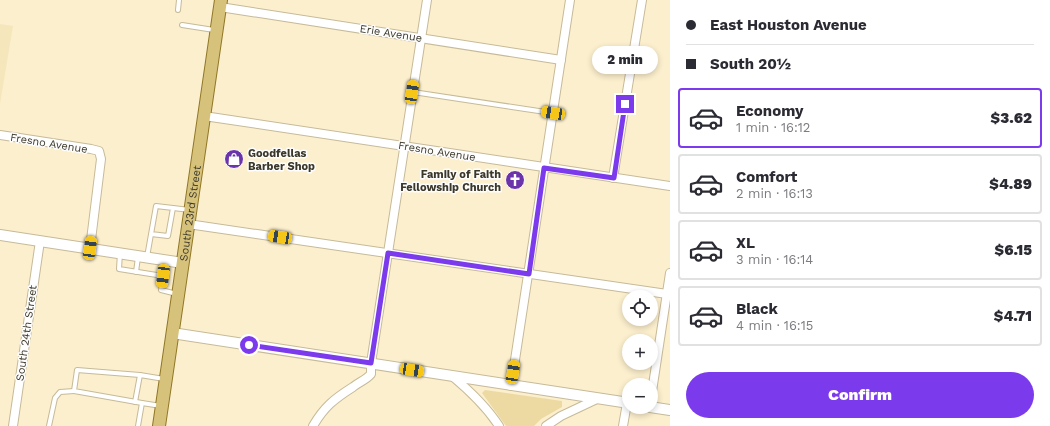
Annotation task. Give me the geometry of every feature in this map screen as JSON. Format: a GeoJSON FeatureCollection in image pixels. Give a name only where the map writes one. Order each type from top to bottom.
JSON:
{"type":"FeatureCollection","features":[{"type":"Feature","properties":{"kind":"main road","name":"South 23rd Street"},"geometry":{"type":"LineString","coordinates":[[159,426],[221,4]]}},
{"type":"Feature","properties":{"kind":"street"},"geometry":{"type":"LineString","coordinates":[[313,426],[324,408],[333,400],[366,379],[371,374],[371,363],[427,0]]}},
{"type":"Feature","properties":{"kind":"street"},"geometry":{"type":"LineString","coordinates":[[511,386],[570,0]]}},
{"type":"Feature","properties":{"kind":"street"},"geometry":{"type":"LineString","coordinates":[[614,178],[642,0]]}},
{"type":"Feature","properties":{"kind":"street","name":"Erie Avenue"},"geometry":{"type":"LineString","coordinates":[[221,4],[561,60]]}},
{"type":"Feature","properties":{"kind":"street","name":"Fresno Avenue"},"geometry":{"type":"LineString","coordinates":[[204,116],[670,186]]}},
{"type":"Feature","properties":{"kind":"street","name":"Fresno Avenue"},"geometry":{"type":"LineString","coordinates":[[0,135],[98,151],[101,159],[90,248]]}},
{"type":"Feature","properties":{"kind":"street"},"geometry":{"type":"LineString","coordinates":[[188,224],[667,294]]}},
{"type":"Feature","properties":{"kind":"street"},"geometry":{"type":"LineString","coordinates":[[0,235],[182,263]]}},
{"type":"Feature","properties":{"kind":"street","name":"South 24th Street"},"geometry":{"type":"LineString","coordinates":[[12,426],[40,241]]}},
{"type":"Feature","properties":{"kind":"street"},"geometry":{"type":"LineString","coordinates":[[654,378],[670,273]]}},
{"type":"Feature","properties":{"kind":"street"},"geometry":{"type":"LineString","coordinates":[[172,333],[622,402]]}},
{"type":"Feature","properties":{"kind":"street"},"geometry":{"type":"LineString","coordinates":[[452,376],[470,391],[494,418],[499,426]]}},
{"type":"Feature","properties":{"kind":"street"},"geometry":{"type":"LineString","coordinates":[[546,426],[562,416],[597,399]]}},
{"type":"Feature","properties":{"kind":"street"},"geometry":{"type":"LineString","coordinates":[[658,408],[670,410]]}},
{"type":"Feature","properties":{"kind":"street"},"geometry":{"type":"LineString","coordinates":[[623,426],[626,414]]}},
{"type":"Feature","properties":{"kind":"lane"},"geometry":{"type":"LineString","coordinates":[[178,10],[179,0]]}},
{"type":"Feature","properties":{"kind":"lane"},"geometry":{"type":"LineString","coordinates":[[182,26],[217,30]]}},
{"type":"Feature","properties":{"kind":"lane"},"geometry":{"type":"LineString","coordinates":[[412,92],[553,113]]}},
{"type":"Feature","properties":{"kind":"lane"},"geometry":{"type":"LineString","coordinates":[[136,272],[151,234],[156,206],[190,210]]}},
{"type":"Feature","properties":{"kind":"lane"},"geometry":{"type":"LineString","coordinates":[[151,234],[168,236],[173,208]]}},
{"type":"Feature","properties":{"kind":"lane"},"geometry":{"type":"LineString","coordinates":[[120,253],[118,269],[163,276],[161,290],[178,294]]}},
{"type":"Feature","properties":{"kind":"lane"},"geometry":{"type":"LineString","coordinates":[[74,391],[77,370],[140,375],[165,380]]}},
{"type":"Feature","properties":{"kind":"lane"},"geometry":{"type":"LineString","coordinates":[[135,402],[140,375]]}},
{"type":"Feature","properties":{"kind":"lane"},"geometry":{"type":"LineString","coordinates":[[49,426],[55,398],[60,392],[74,391],[162,406]]}},
{"type":"Feature","properties":{"kind":"lane"},"geometry":{"type":"LineString","coordinates":[[138,426],[142,403]]}},
{"type":"Feature","properties":{"kind":"shaded area"},"geometry":{"type":"Polygon","coordinates":[[[0,24],[13,26],[0,104],[0,24]]]}},
{"type":"Feature","properties":{"kind":"shaded area"},"geometry":{"type":"Polygon","coordinates":[[[485,390],[562,401],[562,407],[541,419],[534,426],[506,426],[482,393],[485,390]]]}},
{"type":"Feature","properties":{"kind":"place","name":"Goodfellas Barber Shop"},"geometry":{"type":"Point","coordinates":[234,159]}},
{"type":"Feature","properties":{"kind":"place","name":"Family of Faith Fellowship Church"},"geometry":{"type":"Point","coordinates":[515,180]}},
{"type":"Feature","properties":{"kind":"route"},"geometry":{"type":"LineString","coordinates":[[249,345],[371,363],[388,253],[529,274],[544,168],[614,178],[625,104]]}}]}
